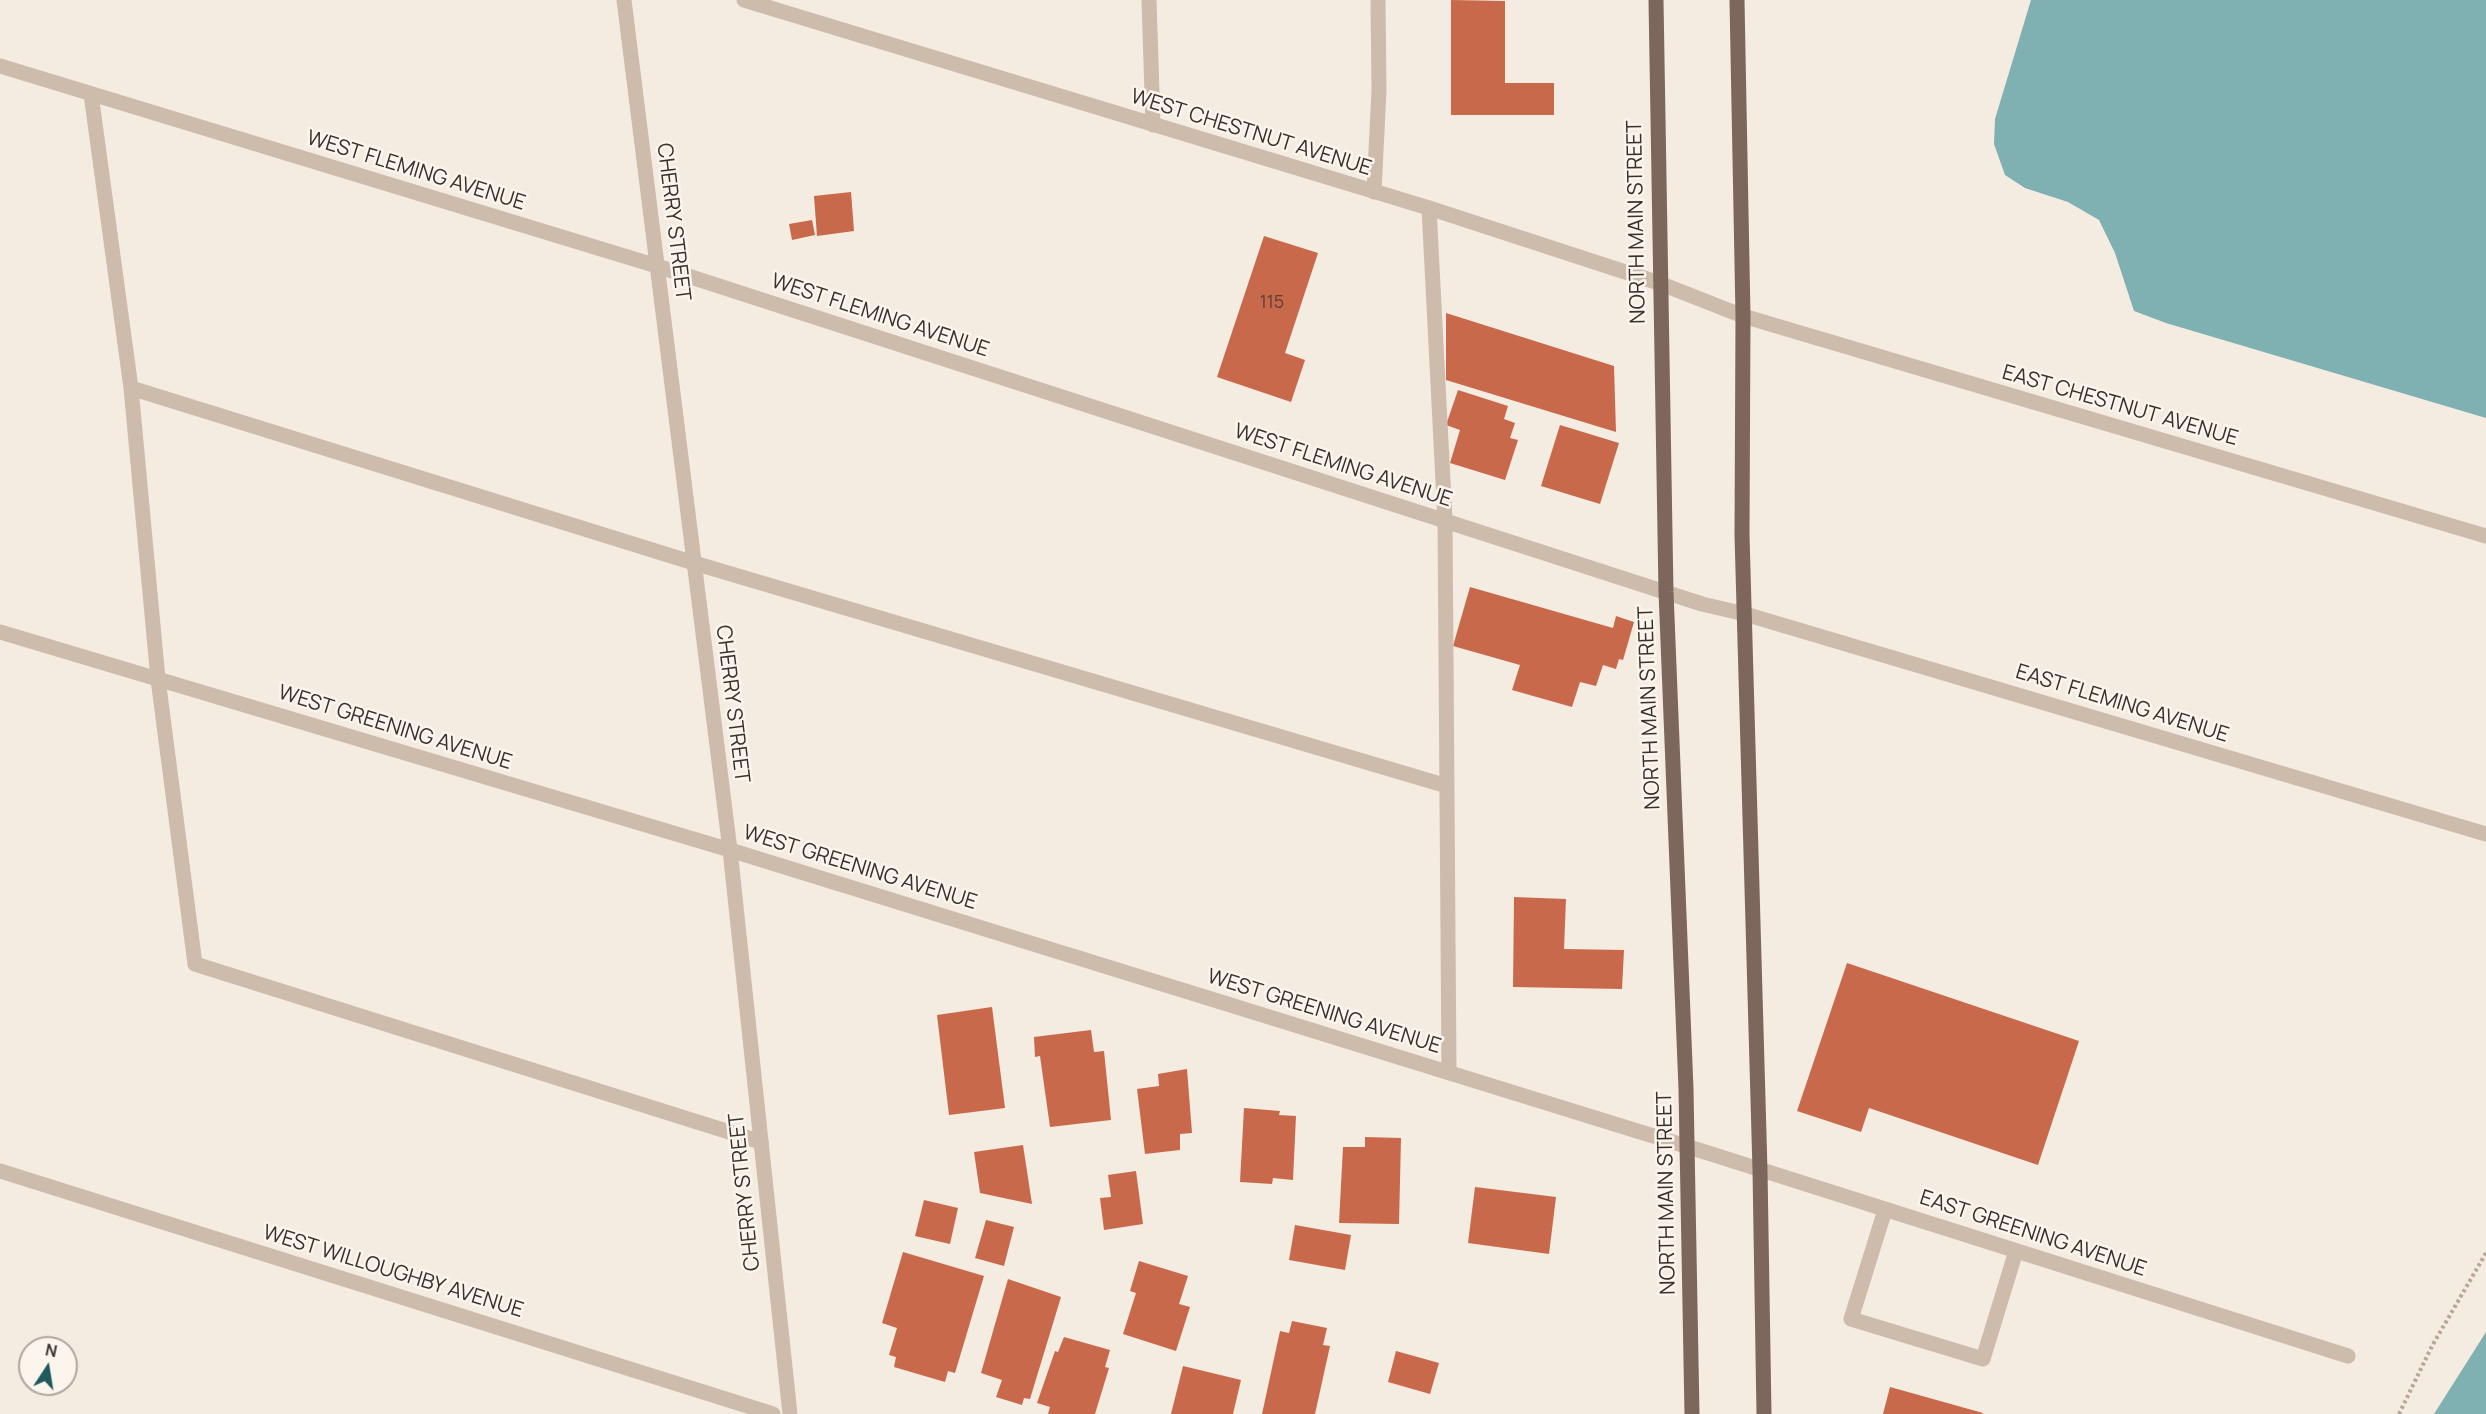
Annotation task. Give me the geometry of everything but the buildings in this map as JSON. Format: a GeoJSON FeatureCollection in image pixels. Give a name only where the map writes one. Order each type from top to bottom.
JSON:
{"type":"FeatureCollection","features":[{"type":"Feature","properties":{"kind":"main road","name":"NORTH MAIN STREET"},"geometry":{"type":"LineString","coordinates":[[1656,0],[1666,592],[1688,1147],[1692,1414]]}},
{"type":"Feature","properties":{"kind":"main road"},"geometry":{"type":"LineString","coordinates":[[1737,0],[1743,316],[1743,536],[1760,1170],[1764,1414]]}},
{"type":"Feature","properties":{"kind":"street","name":"CHERRY STREET"},"geometry":{"type":"LineString","coordinates":[[624,0],[729,849],[790,1414]]}},
{"type":"Feature","properties":{"kind":"street","name":"WEST CHESTNUT AVENUE"},"geometry":{"type":"LineString","coordinates":[[744,0],[1429,208],[1659,284],[1743,316]]}},
{"type":"Feature","properties":{"kind":"street"},"geometry":{"type":"LineString","coordinates":[[1149,0],[1153,125]]}},
{"type":"Feature","properties":{"kind":"street"},"geometry":{"type":"LineString","coordinates":[[1374,192],[1379,90],[1378,0]]}},
{"type":"Feature","properties":{"kind":"street","name":"WEST FLEMING AVENUE"},"geometry":{"type":"LineString","coordinates":[[0,66],[657,266],[1666,592],[1745,614]]}},
{"type":"Feature","properties":{"kind":"street"},"geometry":{"type":"LineString","coordinates":[[91,94],[131,388],[158,679],[195,964],[761,1142]]}},
{"type":"Feature","properties":{"kind":"street"},"geometry":{"type":"LineString","coordinates":[[1429,208],[1444,520],[1449,1073]]}},
{"type":"Feature","properties":{"kind":"street","name":"EAST CHESTNUT AVENUE"},"geometry":{"type":"LineString","coordinates":[[1743,316],[2486,536]]}},
{"type":"Feature","properties":{"kind":"street"},"geometry":{"type":"LineString","coordinates":[[131,388],[694,563],[1447,786]]}},
{"type":"Feature","properties":{"kind":"street","name":"EAST FLEMING AVENUE"},"geometry":{"type":"LineString","coordinates":[[1745,614],[2486,834]]}},
{"type":"Feature","properties":{"kind":"street","name":"WEST GREENING AVENUE"},"geometry":{"type":"LineString","coordinates":[[0,632],[729,849],[1705,1152]]}},
{"type":"Feature","properties":{"kind":"street","name":"EAST GREENING AVENUE"},"geometry":{"type":"LineString","coordinates":[[1705,1152],[2348,1356]]}},
{"type":"Feature","properties":{"kind":"street","name":"WEST WILLOUGHBY AVENUE"},"geometry":{"type":"LineString","coordinates":[[0,1171],[773,1414]]}},
{"type":"Feature","properties":{"kind":"street"},"geometry":{"type":"LineString","coordinates":[[1885,1210],[1851,1319],[1983,1359],[2016,1251]]}},
{"type":"Feature","properties":{"kind":"path"},"geometry":{"type":"LineString","coordinates":[[2400,1412],[2432,1346],[2486,1253]]}},
{"type":"Feature","properties":{"kind":"water"},"geometry":{"type":"Polygon","coordinates":[[[2031,0],[2486,0],[2486,418],[2166,323],[2134,311],[2115,253],[2099,220],[2068,202],[2025,188],[2005,175],[1994,144],[1995,119],[2031,0]]]}},
{"type":"Feature","properties":{"kind":"water"},"geometry":{"type":"Polygon","coordinates":[[[2486,1332],[2486,1414],[2434,1414],[2486,1332]]]}}]}
